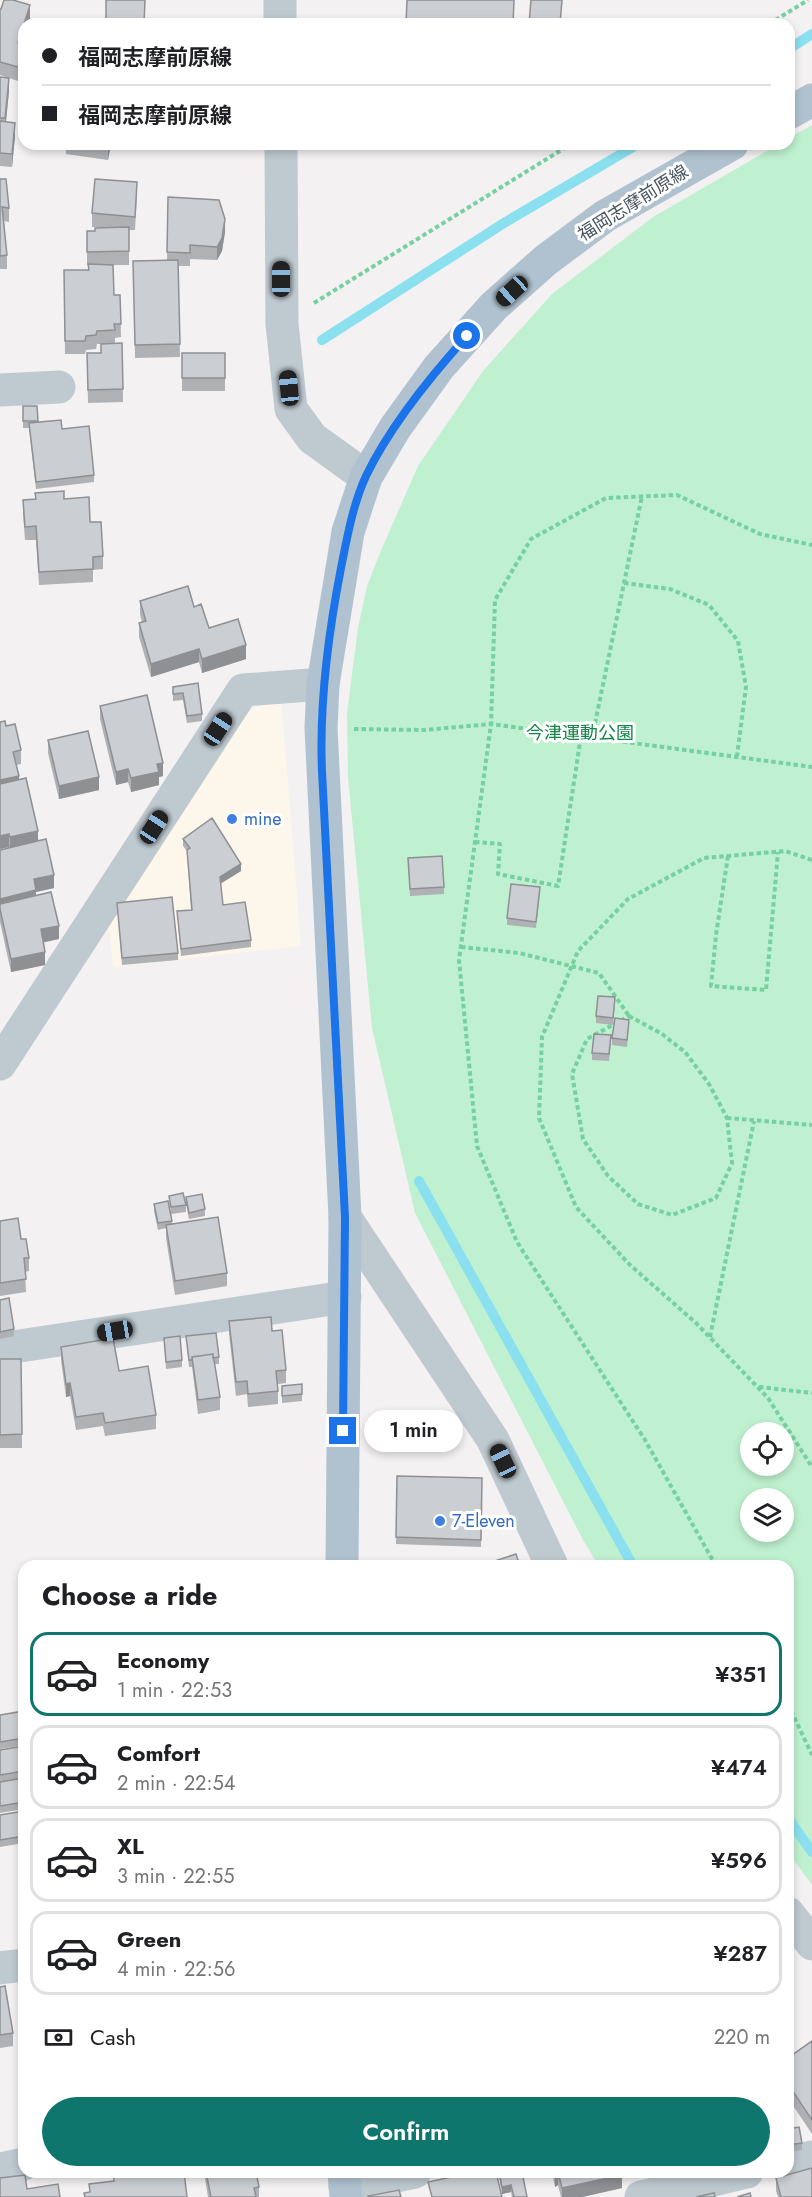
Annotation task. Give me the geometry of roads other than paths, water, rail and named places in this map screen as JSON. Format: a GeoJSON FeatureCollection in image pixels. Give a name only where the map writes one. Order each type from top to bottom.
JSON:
{"type":"FeatureCollection","features":[{"type":"Feature","properties":{"kind":"main road"},"geometry":{"type":"LineString","coordinates":[[795,110],[812,100]]}},
{"type":"Feature","properties":{"kind":"main road","name":"福岡志摩前原線"},"geometry":{"type":"LineString","coordinates":[[342,1560],[345,1217],[321,728],[323,684],[348,532],[366,477],[395,428],[439,367],[494,306],[546,260],[605,216],[721,150]]}},
{"type":"Feature","properties":{"kind":"street"},"geometry":{"type":"LineString","coordinates":[[280,0],[280,18]]}},
{"type":"Feature","properties":{"kind":"street"},"geometry":{"type":"LineString","coordinates":[[280,150],[282,324],[291,409],[312,438],[366,477]]}},
{"type":"Feature","properties":{"kind":"street"},"geometry":{"type":"LineString","coordinates":[[0,390],[59,387]]}},
{"type":"Feature","properties":{"kind":"street"},"geometry":{"type":"LineString","coordinates":[[1,1059],[243,690],[323,684]]}},
{"type":"Feature","properties":{"kind":"street"},"geometry":{"type":"LineString","coordinates":[[345,1217],[493,1440],[549,1560]]}},
{"type":"Feature","properties":{"kind":"street"},"geometry":{"type":"LineString","coordinates":[[0,1349],[345,1297]]}},
{"type":"Feature","properties":{"kind":"street"},"geometry":{"type":"LineString","coordinates":[[794,1921],[812,1944]]}},
{"type":"Feature","properties":{"kind":"street"},"geometry":{"type":"LineString","coordinates":[[0,1968],[18,1966]]}},
{"type":"Feature","properties":{"kind":"street"},"geometry":{"type":"LineString","coordinates":[[794,2162],[812,2157]]}},
{"type":"Feature","properties":{"kind":"street"},"geometry":{"type":"LineString","coordinates":[[0,2169],[18,2165]]}},
{"type":"Feature","properties":{"kind":"street"},"geometry":{"type":"LineString","coordinates":[[345,2185],[383,2178]]}},
{"type":"Feature","properties":{"kind":"street"},"geometry":{"type":"LineString","coordinates":[[641,2197],[722,2178]]}},
{"type":"Feature","properties":{"kind":"waterway"},"geometry":{"type":"LineString","coordinates":[[795,45],[812,34]]}},
{"type":"Feature","properties":{"kind":"waterway"},"geometry":{"type":"LineString","coordinates":[[322,340],[504,223],[628,150]]}},
{"type":"Feature","properties":{"kind":"waterway"},"geometry":{"type":"LineString","coordinates":[[419,1181],[630,1560]]}},
{"type":"Feature","properties":{"kind":"waterway"},"geometry":{"type":"LineString","coordinates":[[794,1826],[812,1852]]}},
{"type":"Feature","properties":{"kind":"place","name":"mine"},"geometry":{"type":"Point","coordinates":[232,819]}},
{"type":"Feature","properties":{"kind":"place","name":"7-Eleven"},"geometry":{"type":"Point","coordinates":[440,1521]}},
{"type":"Feature","properties":{"kind":"park label","name":"今津運動公園"},"geometry":{"type":"Point","coordinates":[580,733]}}]}
